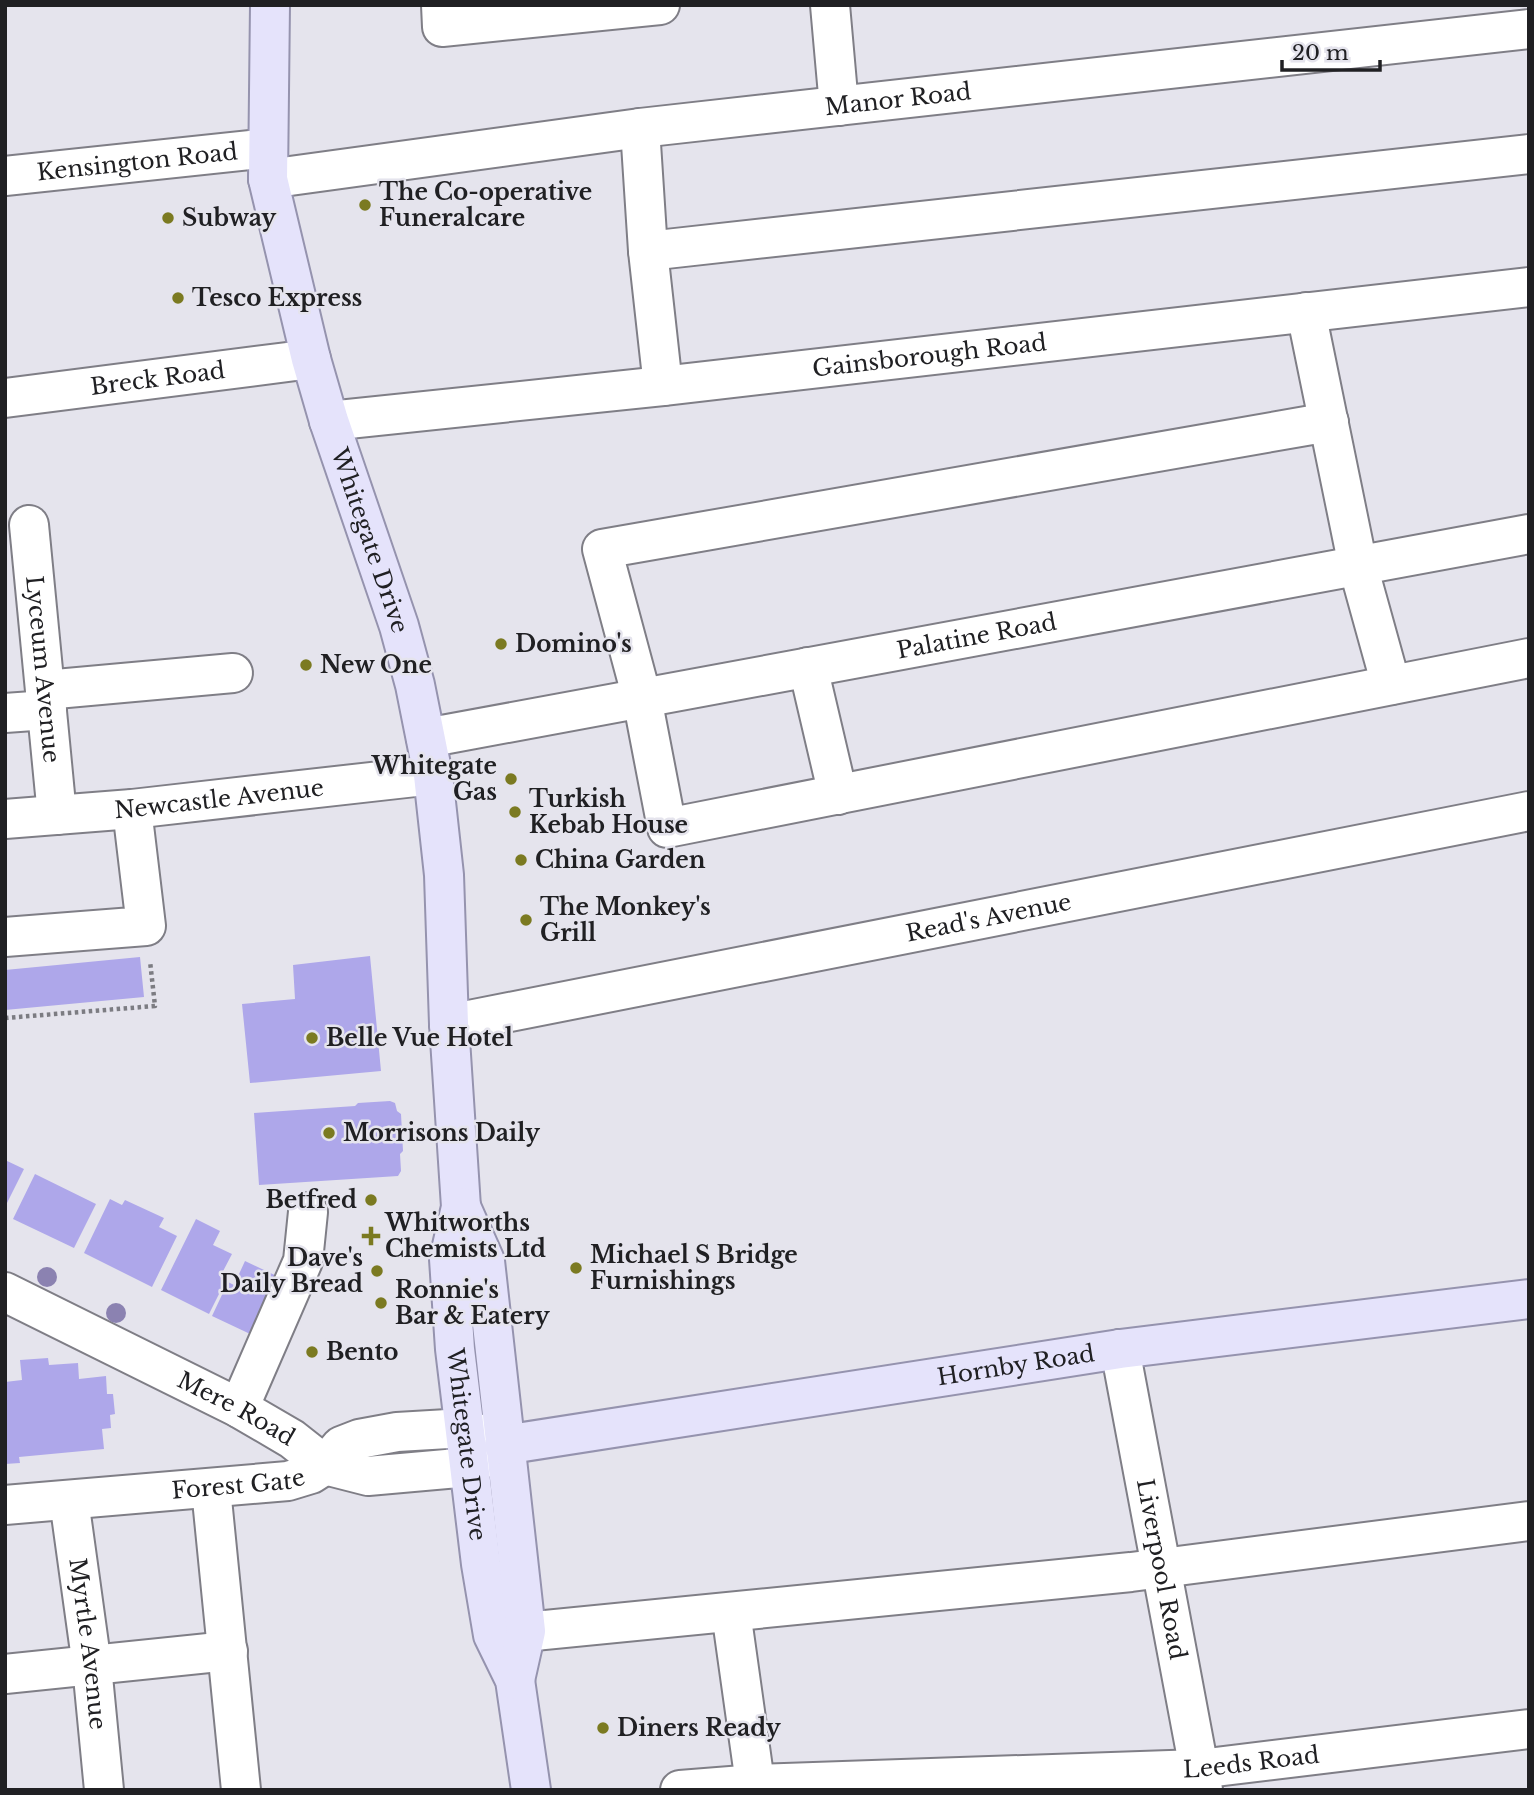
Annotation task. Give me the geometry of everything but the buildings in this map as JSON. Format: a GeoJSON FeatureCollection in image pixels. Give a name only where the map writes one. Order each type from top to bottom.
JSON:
{"type":"FeatureCollection","features":[{"type":"Feature","properties":{"kind":"main road","name":"Whitegate Drive"},"geometry":{"type":"LineString","coordinates":[[270,5],[268,164],[311,359],[329,421],[399,626],[415,685],[429,757],[444,876],[449,1024],[461,1207],[449,1259],[455,1349],[469,1467],[509,1633]]}},
{"type":"Feature","properties":{"kind":"main road","name":"Whitegate Drive"},"geometry":{"type":"LineString","coordinates":[[461,1207],[485,1261],[504,1445],[509,1633],[531,1790]]}},
{"type":"Feature","properties":{"kind":"main road","name":"Hornby Road"},"geometry":{"type":"LineString","coordinates":[[504,1445],[1120,1349],[1529,1299]]}},
{"type":"Feature","properties":{"kind":"street"},"geometry":{"type":"LineString","coordinates":[[440,5],[442,27],[658,5]]}},
{"type":"Feature","properties":{"kind":"street"},"geometry":{"type":"LineString","coordinates":[[830,5],[839,106]]}},
{"type":"Feature","properties":{"kind":"street","name":"Manor Road"},"geometry":{"type":"LineString","coordinates":[[268,164],[640,128],[1529,29]]}},
{"type":"Feature","properties":{"kind":"street"},"geometry":{"type":"LineString","coordinates":[[640,128],[648,251],[663,386]]}},
{"type":"Feature","properties":{"kind":"street"},"geometry":{"type":"LineString","coordinates":[[648,251],[1529,154]]}},
{"type":"Feature","properties":{"kind":"street","name":"Kensington Road"},"geometry":{"type":"LineString","coordinates":[[5,176],[268,164]]}},
{"type":"Feature","properties":{"kind":"street","name":"Gainsborough Road"},"geometry":{"type":"LineString","coordinates":[[329,421],[663,386],[1529,287]]}},
{"type":"Feature","properties":{"kind":"street"},"geometry":{"type":"LineString","coordinates":[[1306,312],[1358,566],[1391,685]]}},
{"type":"Feature","properties":{"kind":"street","name":"Breck Road"},"geometry":{"type":"LineString","coordinates":[[5,398],[311,359]]}},
{"type":"Feature","properties":{"kind":"street"},"geometry":{"type":"LineString","coordinates":[[1329,422],[602,550],[642,698],[667,828],[1529,658]]}},
{"type":"Feature","properties":{"kind":"street","name":"Lyceum Avenue"},"geometry":{"type":"LineString","coordinates":[[29,525],[57,815]]}},
{"type":"Feature","properties":{"kind":"street","name":"Palatine Road"},"geometry":{"type":"LineString","coordinates":[[429,757],[642,698],[1529,534]]}},
{"type":"Feature","properties":{"kind":"street"},"geometry":{"type":"LineString","coordinates":[[807,667],[838,794]]}},
{"type":"Feature","properties":{"kind":"street"},"geometry":{"type":"LineString","coordinates":[[5,713],[46,700],[233,673]]}},
{"type":"Feature","properties":{"kind":"street","name":"Newcastle Avenue"},"geometry":{"type":"LineString","coordinates":[[5,819],[132,809],[429,757]]}},
{"type":"Feature","properties":{"kind":"street"},"geometry":{"type":"LineString","coordinates":[[5,937],[146,926],[132,809]]}},
{"type":"Feature","properties":{"kind":"street","name":"Read's Avenue"},"geometry":{"type":"LineString","coordinates":[[449,1024],[1529,811]]}},
{"type":"Feature","properties":{"kind":"street"},"geometry":{"type":"LineString","coordinates":[[239,1408],[303,1261],[308,1212]]}},
{"type":"Feature","properties":{"kind":"street","name":"Mere Road"},"geometry":{"type":"LineString","coordinates":[[5,1292],[239,1408],[292,1439],[325,1465]]}},
{"type":"Feature","properties":{"kind":"street","name":"Liverpool Road"},"geometry":{"type":"LineString","coordinates":[[1120,1349],[1201,1779]]}},
{"type":"Feature","properties":{"kind":"street"},"geometry":{"type":"LineString","coordinates":[[325,1465],[341,1446],[359,1439],[397,1432],[465,1428],[504,1445]]}},
{"type":"Feature","properties":{"kind":"street"},"geometry":{"type":"LineString","coordinates":[[469,1467],[504,1445]]}},
{"type":"Feature","properties":{"kind":"street","name":"Forest Gate"},"geometry":{"type":"LineString","coordinates":[[5,1505],[288,1481],[311,1474],[325,1465],[368,1476],[469,1467]]}},
{"type":"Feature","properties":{"kind":"street"},"geometry":{"type":"LineString","coordinates":[[211,1489],[241,1790]]}},
{"type":"Feature","properties":{"kind":"street","name":"Myrtle Avenue"},"geometry":{"type":"LineString","coordinates":[[69,1500],[92,1666],[104,1790]]}},
{"type":"Feature","properties":{"kind":"street"},"geometry":{"type":"LineString","coordinates":[[509,1633],[1161,1569],[1529,1521]]}},
{"type":"Feature","properties":{"kind":"street"},"geometry":{"type":"LineString","coordinates":[[731,1612],[756,1787]]}},
{"type":"Feature","properties":{"kind":"street"},"geometry":{"type":"LineString","coordinates":[[5,1674],[228,1651]]}},
{"type":"Feature","properties":{"kind":"street","name":"Leeds Road"},"geometry":{"type":"LineString","coordinates":[[680,1790],[1201,1779],[1529,1729]]}},
{"type":"Feature","properties":{"kind":"path"},"geometry":{"type":"LineString","coordinates":[[5,1018],[155,1006],[146,926]]}},
{"type":"Feature","properties":{"kind":"place","name":"The Co-operative Funeralcare"},"geometry":{"type":"Point","coordinates":[365,205]}},
{"type":"Feature","properties":{"kind":"place","name":"Subway"},"geometry":{"type":"Point","coordinates":[168,218]}},
{"type":"Feature","properties":{"kind":"place","name":"Tesco Express"},"geometry":{"type":"Point","coordinates":[178,298]}},
{"type":"Feature","properties":{"kind":"place","name":"Domino's"},"geometry":{"type":"Point","coordinates":[501,644]}},
{"type":"Feature","properties":{"kind":"place","name":"New One"},"geometry":{"type":"Point","coordinates":[306,665]}},
{"type":"Feature","properties":{"kind":"place","name":"Whitegate Gas"},"geometry":{"type":"Point","coordinates":[511,779]}},
{"type":"Feature","properties":{"kind":"place","name":"Turkish Kebab House"},"geometry":{"type":"Point","coordinates":[515,812]}},
{"type":"Feature","properties":{"kind":"place","name":"China Garden"},"geometry":{"type":"Point","coordinates":[521,860]}},
{"type":"Feature","properties":{"kind":"place","name":"The Monkey's Grill"},"geometry":{"type":"Point","coordinates":[526,920]}},
{"type":"Feature","properties":{"kind":"place","name":"Belle Vue Hotel"},"geometry":{"type":"Point","coordinates":[312,1038]}},
{"type":"Feature","properties":{"kind":"place","name":"Morrisons Daily"},"geometry":{"type":"Point","coordinates":[329,1133]}},
{"type":"Feature","properties":{"kind":"place","name":"Betfred"},"geometry":{"type":"Point","coordinates":[371,1200]}},
{"type":"Feature","properties":{"kind":"place","name":"Whitworths Chemists Ltd"},"geometry":{"type":"Point","coordinates":[371,1236]}},
{"type":"Feature","properties":{"kind":"place","name":"Michael S Bridge Furnishings"},"geometry":{"type":"Point","coordinates":[576,1268]}},
{"type":"Feature","properties":{"kind":"place","name":"Dave's Daily Bread"},"geometry":{"type":"Point","coordinates":[377,1271]}},
{"type":"Feature","properties":{"kind":"place","name":"Ronnie's Bar & Eatery"},"geometry":{"type":"Point","coordinates":[381,1303]}},
{"type":"Feature","properties":{"kind":"place","name":"Bento"},"geometry":{"type":"Point","coordinates":[312,1352]}},
{"type":"Feature","properties":{"kind":"place","name":"Diners Ready"},"geometry":{"type":"Point","coordinates":[603,1728]}}]}
